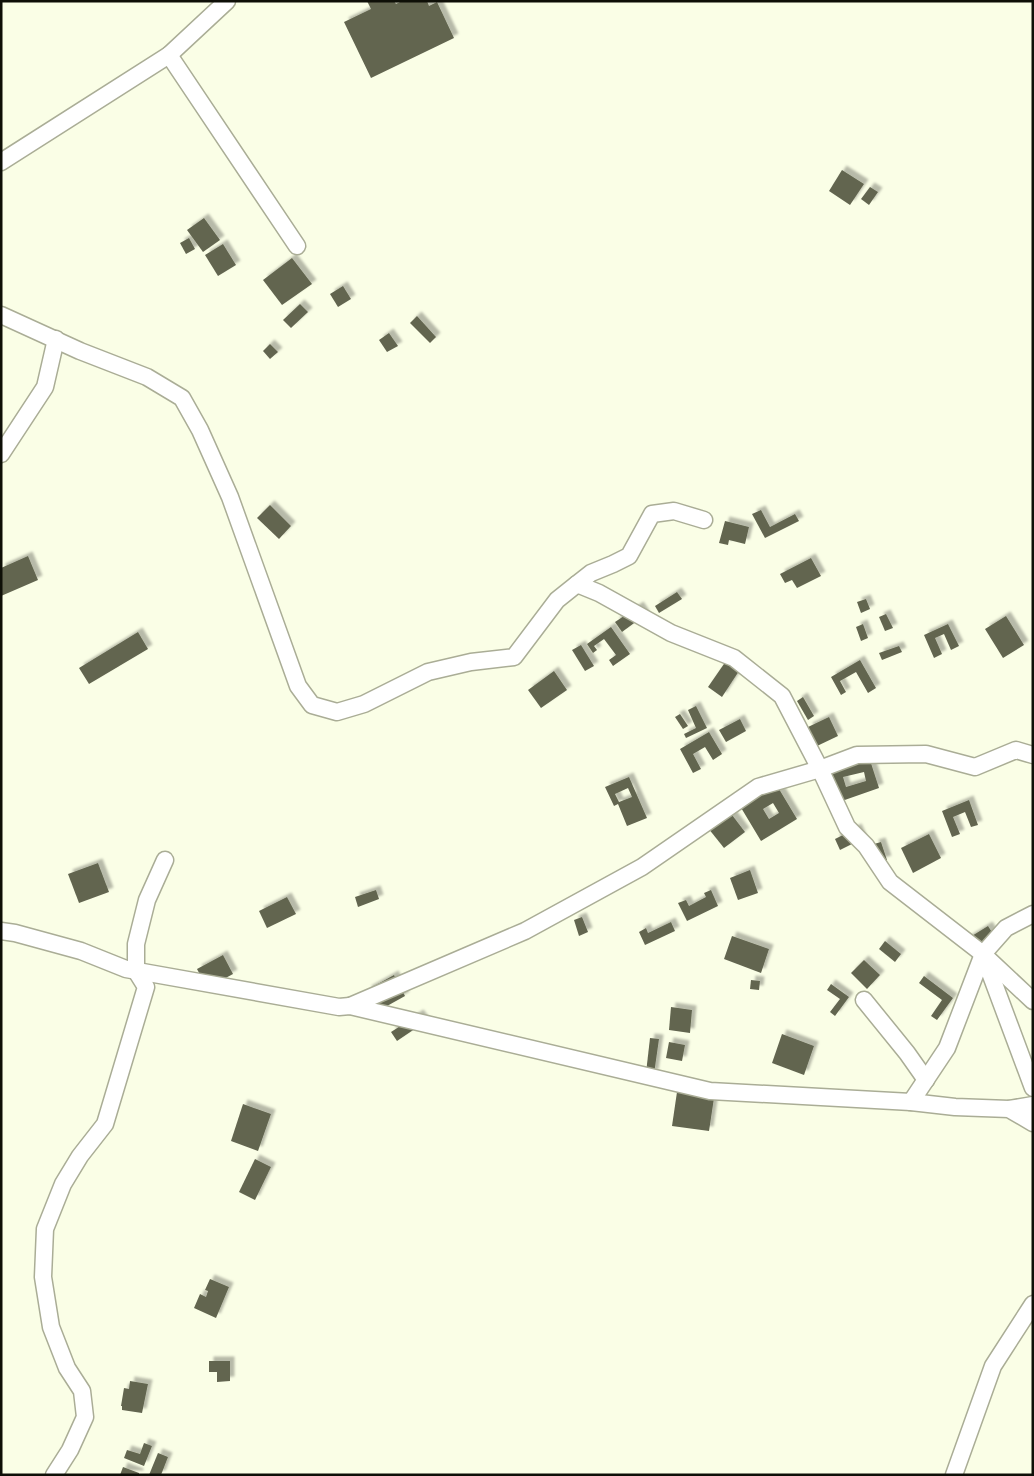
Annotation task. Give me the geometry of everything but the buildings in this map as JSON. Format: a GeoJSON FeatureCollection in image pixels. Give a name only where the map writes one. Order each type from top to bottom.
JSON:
{"type":"FeatureCollection","features":[{"type":"Feature","properties":{"kind":"street"},"geometry":{"type":"LineString","coordinates":[[1,162],[169,55],[227,1]]}},
{"type":"Feature","properties":{"kind":"street"},"geometry":{"type":"LineString","coordinates":[[169,55],[297,246]]}},
{"type":"Feature","properties":{"kind":"street"},"geometry":{"type":"LineString","coordinates":[[1,315],[80,351],[147,377],[182,398],[200,430],[230,498],[298,686],[312,705],[338,712],[364,704],[428,672],[471,662],[514,657],[556,600],[591,573],[630,556],[652,514],[674,511],[704,520]]}},
{"type":"Feature","properties":{"kind":"street"},"geometry":{"type":"LineString","coordinates":[[1,454],[45,387],[56,339]]}},
{"type":"Feature","properties":{"kind":"street"},"geometry":{"type":"LineString","coordinates":[[577,584],[598,593],[671,633],[734,658],[782,696],[820,769],[847,827],[866,846],[890,882],[983,954],[1033,1001]]}},
{"type":"Feature","properties":{"kind":"street"},"geometry":{"type":"LineString","coordinates":[[1,931],[81,950],[126,969],[339,1007],[350,1006],[526,931],[642,867],[758,787],[820,769],[857,755],[926,754],[975,767],[1016,750],[1033,755]]}},
{"type":"Feature","properties":{"kind":"street"},"geometry":{"type":"LineString","coordinates":[[146,987],[136,971],[136,944],[148,900],[165,860]]}},
{"type":"Feature","properties":{"kind":"street"},"geometry":{"type":"LineString","coordinates":[[911,1102],[947,1048],[983,954],[1006,928],[1033,914]]}},
{"type":"Feature","properties":{"kind":"street"},"geometry":{"type":"LineString","coordinates":[[983,954],[1033,1088]]}},
{"type":"Feature","properties":{"kind":"street"},"geometry":{"type":"LineString","coordinates":[[54,1475],[70,1450],[85,1417],[82,1391],[67,1368],[52,1327],[43,1277],[45,1229],[63,1184],[80,1156],[105,1124],[146,987],[164,976]]}},
{"type":"Feature","properties":{"kind":"street"},"geometry":{"type":"LineString","coordinates":[[864,1000],[907,1053],[926,1080]]}},
{"type":"Feature","properties":{"kind":"street"},"geometry":{"type":"LineString","coordinates":[[350,1006],[710,1091],[911,1102],[955,1107],[1009,1109],[1033,1105]]}},
{"type":"Feature","properties":{"kind":"street"},"geometry":{"type":"LineString","coordinates":[[1009,1109],[1033,1123]]}},
{"type":"Feature","properties":{"kind":"street"},"geometry":{"type":"LineString","coordinates":[[954,1475],[993,1366],[1033,1304]]}}]}
